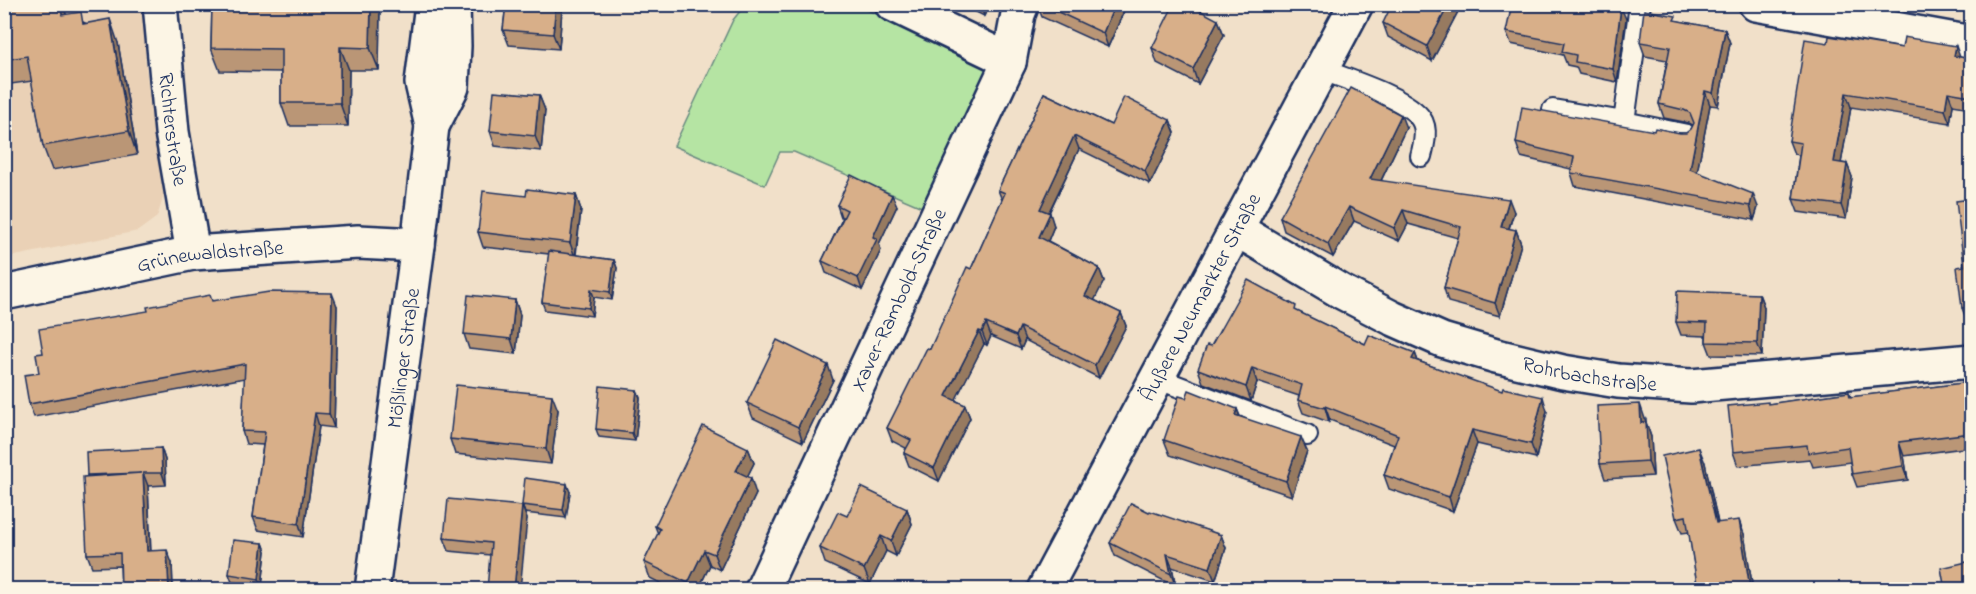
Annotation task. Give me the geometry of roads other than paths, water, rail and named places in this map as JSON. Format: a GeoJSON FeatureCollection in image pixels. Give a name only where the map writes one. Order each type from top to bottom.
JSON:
{"type":"FeatureCollection","features":[{"type":"Feature","properties":{"kind":"street","name":"Richterstraße"},"geometry":{"type":"LineString","coordinates":[[160,4],[172,132],[193,253]]}},
{"type":"Feature","properties":{"kind":"street","name":"Mößlinger Straße"},"geometry":{"type":"LineString","coordinates":[[372,590],[432,126],[422,82],[431,12],[436,4]]}},
{"type":"Feature","properties":{"kind":"street","name":"Mößlinger Straße"},"geometry":{"type":"LineString","coordinates":[[432,126],[452,87],[453,4]]}},
{"type":"Feature","properties":{"kind":"street"},"geometry":{"type":"LineString","coordinates":[[892,4],[1010,62]]}},
{"type":"Feature","properties":{"kind":"street","name":"Xaver-Rambold-Straße"},"geometry":{"type":"LineString","coordinates":[[762,590],[1010,62],[1018,14],[1022,4]]}},
{"type":"Feature","properties":{"kind":"street","name":"Äußere Neumarkter Straße"},"geometry":{"type":"LineString","coordinates":[[1044,590],[1356,4]]}},
{"type":"Feature","properties":{"kind":"street"},"geometry":{"type":"LineString","coordinates":[[1756,4],[1971,43]]}},
{"type":"Feature","properties":{"kind":"street","name":"Rohrbachstraße"},"geometry":{"type":"LineString","coordinates":[[1236,229],[1342,292],[1392,318],[1453,343],[1563,372],[1618,381],[1691,386],[1971,361]]}},
{"type":"Feature","properties":{"kind":"street","name":"Grünewaldstraße"},"geometry":{"type":"LineString","coordinates":[[4,293],[193,253],[358,242],[418,245]]}},
{"type":"Feature","properties":{"kind":"lane"},"geometry":{"type":"LineString","coordinates":[[1624,122],[1640,4]]}},
{"type":"Feature","properties":{"kind":"lane"},"geometry":{"type":"LineString","coordinates":[[1320,69],[1393,98],[1413,109],[1423,121],[1425,142],[1421,156]]}},
{"type":"Feature","properties":{"kind":"lane"},"geometry":{"type":"LineString","coordinates":[[1553,110],[1687,135]]}},
{"type":"Feature","properties":{"kind":"lane"},"geometry":{"type":"LineString","coordinates":[[1156,378],[1307,435]]}}]}
